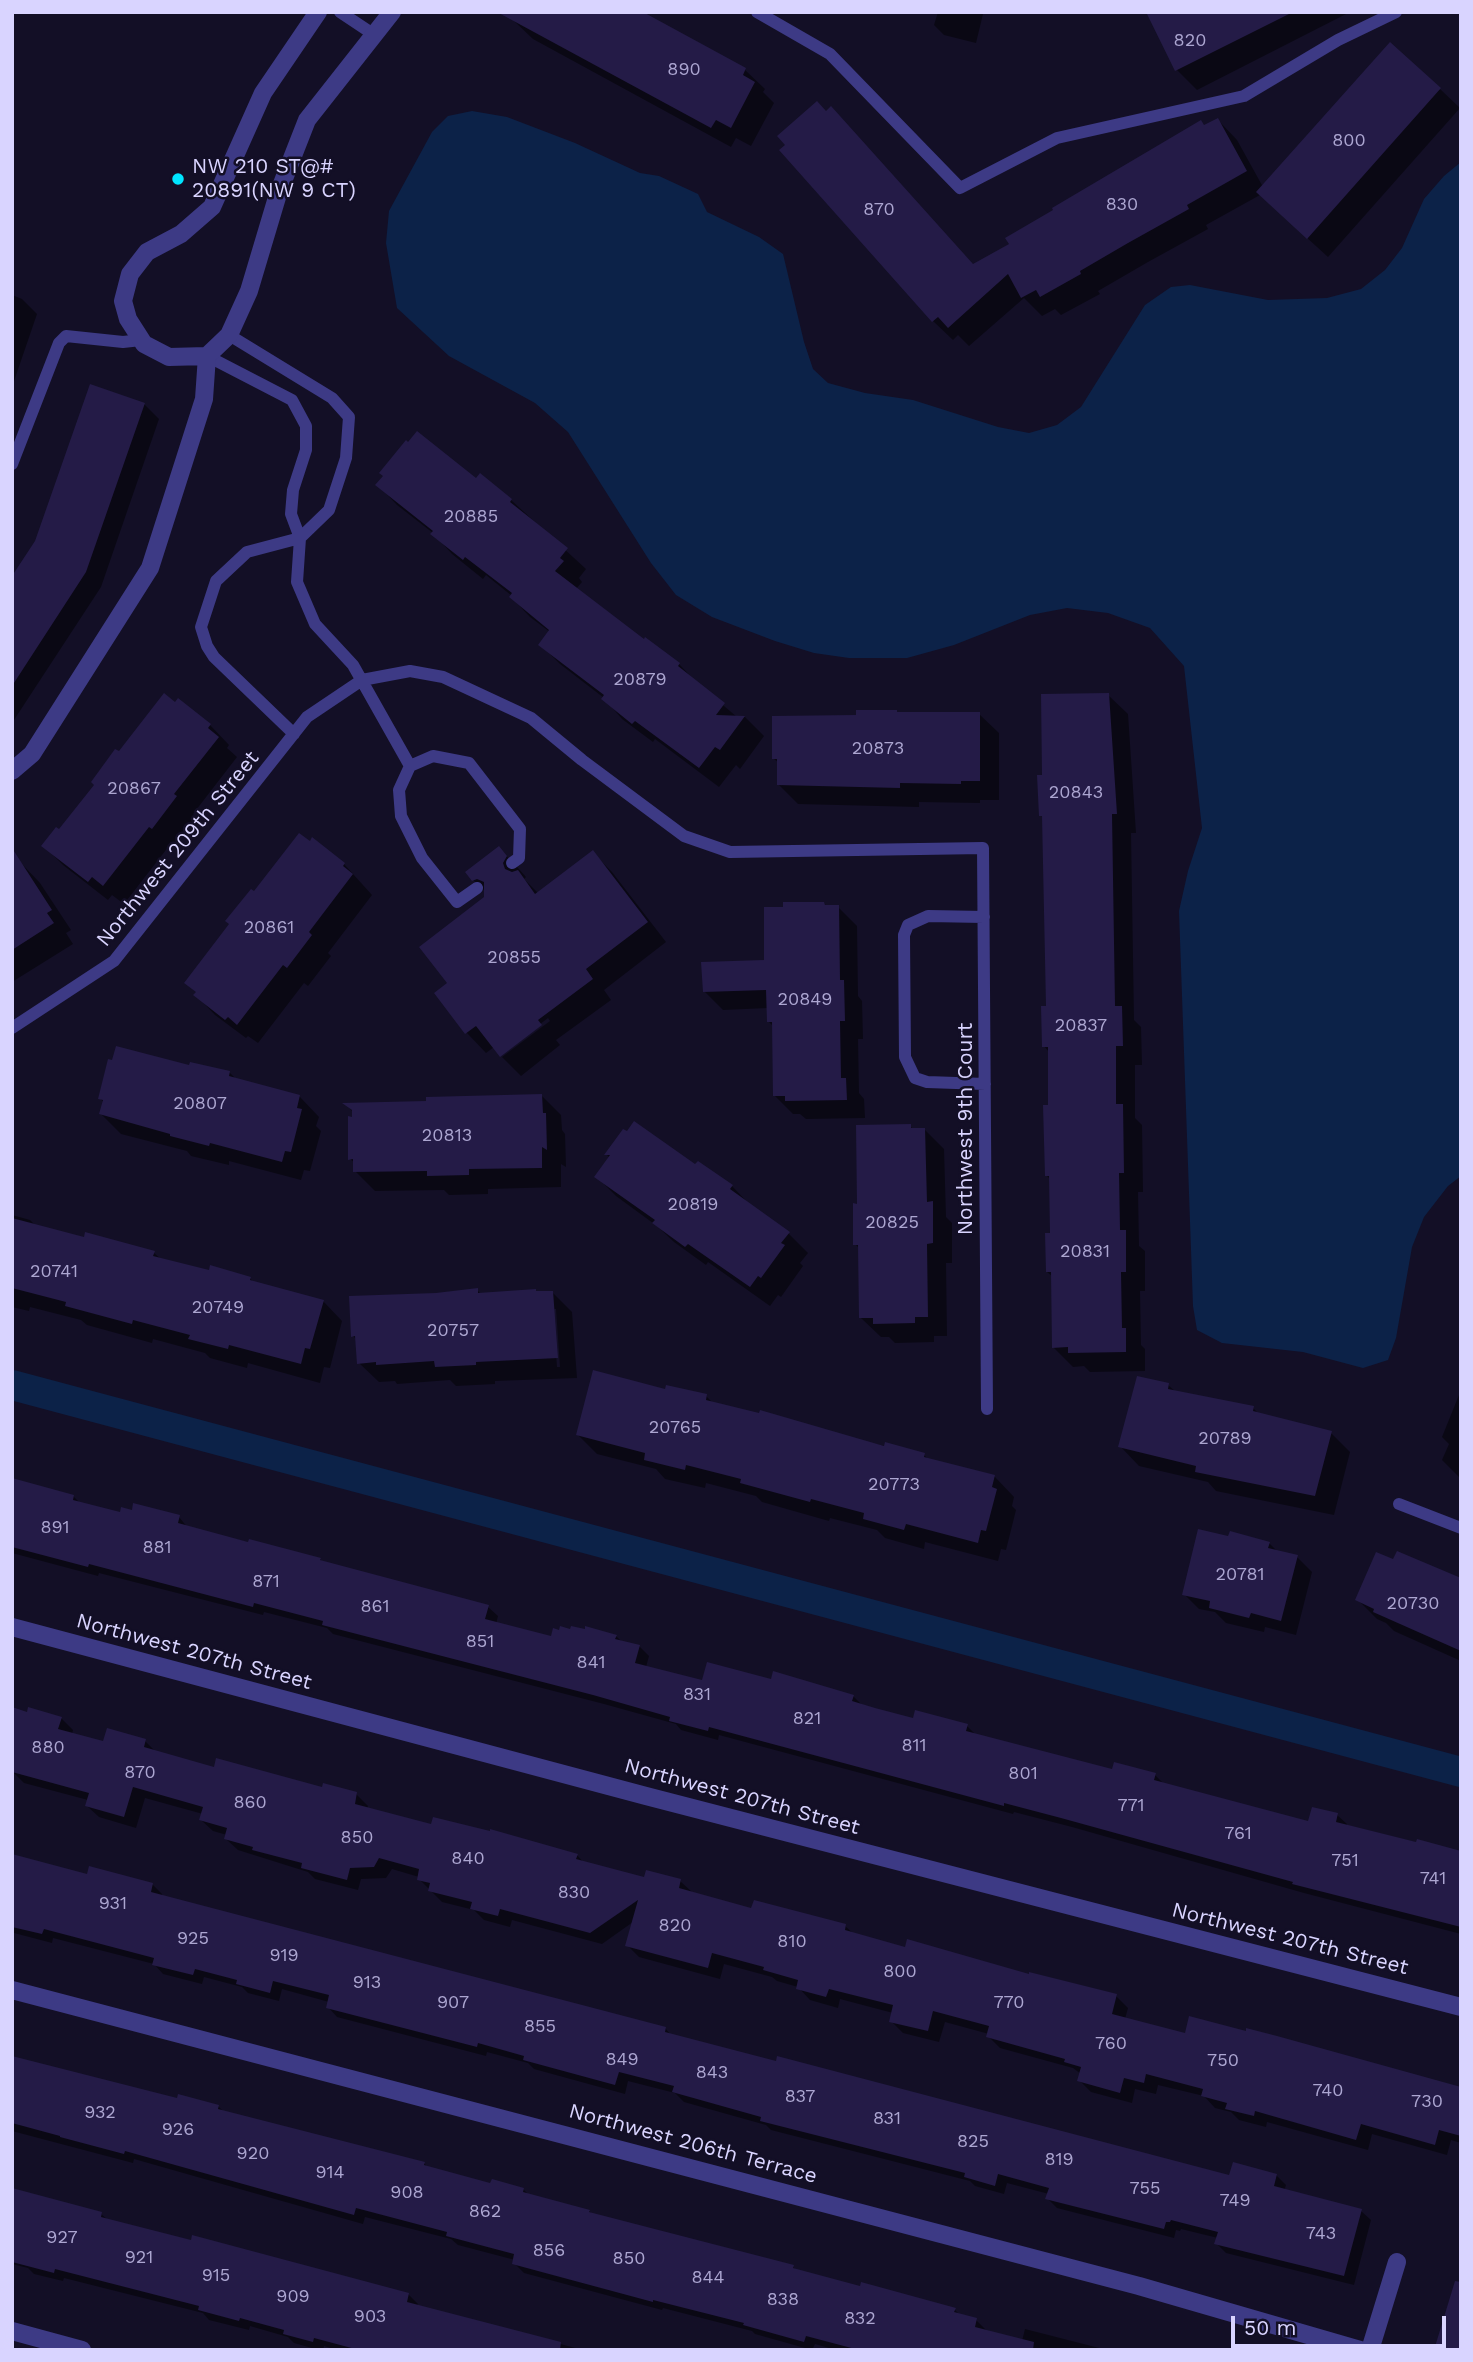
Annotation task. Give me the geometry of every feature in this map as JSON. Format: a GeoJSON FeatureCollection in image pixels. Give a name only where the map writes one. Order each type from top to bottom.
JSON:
{"type":"FeatureCollection","features":[{"type":"Feature","properties":{"kind":"street"},"geometry":{"type":"LineString","coordinates":[[207,356],[169,357],[141,340],[128,318],[123,301],[130,274],[148,252],[181,234],[212,207],[263,93],[318,12]]}},
{"type":"Feature","properties":{"kind":"street"},"geometry":{"type":"LineString","coordinates":[[12,771],[32,754],[150,568],[204,399],[207,356],[229,334],[249,291],[278,194],[307,120],[392,12]]}},
{"type":"Feature","properties":{"kind":"street","name":"Northwest 207th Street"},"geometry":{"type":"LineString","coordinates":[[12,1627],[633,1793],[1461,2007]]}},
{"type":"Feature","properties":{"kind":"street","name":"Northwest 206th Terrace"},"geometry":{"type":"LineString","coordinates":[[12,1990],[1073,2268],[1360,2350]]}},
{"type":"Feature","properties":{"kind":"street"},"geometry":{"type":"LineString","coordinates":[[1370,2350],[1397,2262]]}},
{"type":"Feature","properties":{"kind":"street"},"geometry":{"type":"LineString","coordinates":[[12,2331],[82,2350]]}},
{"type":"Feature","properties":{"kind":"lane"},"geometry":{"type":"LineString","coordinates":[[340,12],[373,34]]}},
{"type":"Feature","properties":{"kind":"lane"},"geometry":{"type":"LineString","coordinates":[[757,12],[830,54],[960,188],[1058,138],[1244,96],[1338,40],[1396,12]]}},
{"type":"Feature","properties":{"kind":"lane"},"geometry":{"type":"LineString","coordinates":[[229,334],[332,398],[349,417],[346,458],[329,510],[300,538],[247,552],[216,581],[201,627],[214,657],[295,734]]}},
{"type":"Feature","properties":{"kind":"lane"},"geometry":{"type":"LineString","coordinates":[[12,464],[59,343],[66,336],[123,342],[141,340]]}},
{"type":"Feature","properties":{"kind":"lane"},"geometry":{"type":"LineString","coordinates":[[207,356],[292,400],[306,426],[306,450],[292,498],[292,514],[300,538],[297,582],[315,624],[353,665],[411,766]]}},
{"type":"Feature","properties":{"kind":"lane","name":"Northwest 209th Street"},"geometry":{"type":"LineString","coordinates":[[12,1028],[114,961],[307,717],[362,680],[410,671],[443,677],[531,718],[582,760],[684,836],[730,852],[983,848]]}},
{"type":"Feature","properties":{"kind":"lane"},"geometry":{"type":"LineString","coordinates":[[477,888],[457,902],[422,858],[401,816],[399,790],[411,766],[433,756],[469,763],[520,830],[519,858],[512,863]]}},
{"type":"Feature","properties":{"kind":"lane","name":"Northwest 9th Court"},"geometry":{"type":"LineString","coordinates":[[983,848],[987,1409]]}},
{"type":"Feature","properties":{"kind":"lane"},"geometry":{"type":"LineString","coordinates":[[984,917],[928,916],[908,925],[904,934],[905,1057],[915,1078],[927,1082],[985,1084]]}},
{"type":"Feature","properties":{"kind":"lane"},"geometry":{"type":"LineString","coordinates":[[1399,1504],[1461,1528]]}},
{"type":"Feature","properties":{"kind":"water"},"geometry":{"type":"Polygon","coordinates":[[[472,111],[507,117],[575,143],[640,173],[659,176],[698,194],[707,212],[759,237],[783,254],[813,369],[828,383],[865,393],[913,400],[998,427],[1029,433],[1057,425],[1081,407],[1145,305],[1171,287],[1190,285],[1268,300],[1327,298],[1361,289],[1385,270],[1402,248],[1424,199],[1444,176],[1461,162],[1461,1176],[1448,1186],[1424,1217],[1412,1247],[1396,1338],[1388,1360],[1363,1368],[1303,1352],[1222,1343],[1197,1330],[1193,1306],[1179,911],[1202,828],[1184,666],[1150,628],[1108,613],[1067,608],[1030,615],[954,645],[907,658],[849,658],[814,653],[775,641],[712,617],[676,595],[651,563],[568,432],[535,403],[449,356],[397,308],[386,243],[389,211],[432,132],[448,116],[472,111]]]}},
{"type":"Feature","properties":{"kind":"building"},"geometry":{"type":"Polygon","coordinates":[[[497,12],[643,12],[746,68],[743,75],[755,82],[731,128],[716,120],[711,128],[497,12]]]}},
{"type":"Feature","properties":{"kind":"building"},"geometry":{"type":"Polygon","coordinates":[[[1146,12],[1293,12],[1175,71],[1146,12]]]}},
{"type":"Feature","properties":{"kind":"building"},"geometry":{"type":"Polygon","coordinates":[[[1390,42],[1441,88],[1307,239],[1256,192],[1390,42]]]}},
{"type":"Feature","properties":{"kind":"building"},"geometry":{"type":"Polygon","coordinates":[[[817,101],[826,111],[831,106],[973,264],[1009,244],[1005,238],[1053,210],[1052,208],[1201,120],[1204,125],[1218,118],[1247,171],[1187,205],[1189,209],[1040,297],[1036,290],[1021,298],[1008,274],[948,328],[938,317],[932,322],[779,150],[785,145],[777,136],[817,101]]]}},
{"type":"Feature","properties":{"kind":"building"},"geometry":{"type":"Polygon","coordinates":[[[90,384],[145,403],[86,572],[12,686],[12,576],[35,541],[90,384]]]}},
{"type":"Feature","properties":{"kind":"building"},"geometry":{"type":"Polygon","coordinates":[[[417,431],[476,478],[480,473],[512,499],[510,502],[568,548],[560,558],[564,561],[555,571],[680,663],[678,666],[725,703],[716,715],[745,716],[720,750],[715,747],[699,768],[635,721],[632,724],[601,699],[604,695],[538,645],[549,630],[509,597],[512,593],[430,534],[433,531],[375,485],[383,476],[379,473],[406,440],[408,442],[417,431]]]}},
{"type":"Feature","properties":{"kind":"building"},"geometry":{"type":"Polygon","coordinates":[[[164,693],[175,702],[178,698],[211,724],[208,728],[219,737],[174,794],[177,796],[152,829],[149,827],[103,886],[92,877],[88,882],[41,846],[56,827],[59,829],[94,785],[91,782],[115,749],[119,751],[164,693]]]}},
{"type":"Feature","properties":{"kind":"building"},"geometry":{"type":"Polygon","coordinates":[[[1109,693],[1117,814],[1112,814],[1115,1006],[1122,1006],[1123,1046],[1116,1046],[1116,1104],[1123,1104],[1124,1173],[1119,1173],[1120,1230],[1126,1230],[1126,1272],[1121,1272],[1122,1328],[1126,1328],[1126,1352],[1068,1353],[1068,1347],[1052,1348],[1051,1272],[1046,1272],[1045,1233],[1050,1233],[1049,1176],[1045,1176],[1043,1105],[1048,1105],[1048,1047],[1042,1047],[1041,1006],[1046,1006],[1042,816],[1039,816],[1037,775],[1042,775],[1041,694],[1109,693]]]}},
{"type":"Feature","properties":{"kind":"building"},"geometry":{"type":"Polygon","coordinates":[[[856,710],[980,712],[980,781],[961,781],[961,784],[900,783],[900,788],[777,785],[777,759],[772,759],[772,716],[856,715],[856,710]]]}},
{"type":"Feature","properties":{"kind":"building"},"geometry":{"type":"Polygon","coordinates":[[[299,833],[310,841],[312,837],[345,863],[343,866],[353,874],[309,932],[312,935],[287,968],[283,965],[237,1025],[228,1017],[225,1020],[193,995],[196,992],[184,983],[229,924],[225,921],[251,889],[254,891],[299,833]]]}},
{"type":"Feature","properties":{"kind":"building"},"geometry":{"type":"Polygon","coordinates":[[[499,846],[507,856],[503,863],[505,869],[512,872],[518,870],[535,894],[593,850],[648,922],[586,969],[593,979],[538,1020],[542,1025],[500,1057],[476,1026],[465,1034],[434,993],[447,983],[419,947],[484,897],[484,882],[477,879],[472,881],[465,872],[499,846]]]}},
{"type":"Feature","properties":{"kind":"building"},"geometry":{"type":"Polygon","coordinates":[[[12,848],[52,910],[47,913],[54,923],[12,950],[12,848]]]}},
{"type":"Feature","properties":{"kind":"building"},"geometry":{"type":"Polygon","coordinates":[[[783,902],[824,902],[825,905],[839,905],[840,980],[844,980],[845,1021],[840,1021],[841,1078],[846,1078],[847,1100],[785,1101],[785,1096],[773,1096],[772,1022],[767,1022],[766,990],[703,992],[701,962],[764,960],[764,907],[783,907],[783,902]]]}},
{"type":"Feature","properties":{"kind":"building"},"geometry":{"type":"Polygon","coordinates":[[[116,1046],[189,1065],[190,1062],[230,1071],[229,1076],[300,1095],[297,1108],[302,1109],[291,1152],[285,1151],[282,1162],[210,1143],[209,1146],[170,1136],[99,1114],[103,1100],[98,1099],[108,1059],[112,1060],[116,1046]]]}},
{"type":"Feature","properties":{"kind":"building"},"geometry":{"type":"Polygon","coordinates":[[[542,1094],[543,1113],[546,1113],[547,1150],[542,1147],[542,1168],[469,1169],[469,1175],[427,1176],[427,1171],[353,1172],[353,1159],[348,1160],[348,1116],[352,1117],[352,1110],[342,1103],[426,1101],[426,1097],[542,1094]]]}},
{"type":"Feature","properties":{"kind":"building"},"geometry":{"type":"Polygon","coordinates":[[[634,1121],[695,1164],[698,1161],[733,1185],[730,1189],[790,1232],[781,1243],[785,1245],[761,1278],[758,1276],[750,1287],[688,1244],[685,1247],[652,1223],[655,1220],[594,1177],[610,1155],[604,1155],[623,1129],[627,1131],[634,1121]]]}},
{"type":"Feature","properties":{"kind":"building"},"geometry":{"type":"Polygon","coordinates":[[[911,1124],[911,1128],[925,1128],[927,1202],[933,1201],[933,1243],[927,1244],[928,1317],[915,1317],[915,1323],[873,1324],[873,1318],[859,1318],[858,1245],[853,1245],[853,1203],[857,1204],[856,1125],[911,1124]]]}},
{"type":"Feature","properties":{"kind":"building"},"geometry":{"type":"Polygon","coordinates":[[[12,1218],[84,1237],[85,1232],[155,1251],[153,1256],[209,1270],[210,1265],[251,1277],[250,1280],[324,1300],[310,1349],[305,1348],[301,1364],[229,1345],[228,1349],[188,1339],[190,1335],[133,1320],[132,1324],[65,1306],[66,1302],[12,1288],[12,1218]]]}},
{"type":"Feature","properties":{"kind":"building"},"geometry":{"type":"Polygon","coordinates":[[[478,1288],[478,1293],[536,1289],[553,1291],[558,1358],[435,1367],[434,1361],[357,1364],[355,1336],[351,1337],[349,1296],[436,1293],[478,1288]]]}},
{"type":"Feature","properties":{"kind":"building"},"geometry":{"type":"Polygon","coordinates":[[[593,1370],[665,1389],[666,1385],[707,1394],[706,1400],[759,1413],[760,1410],[884,1446],[885,1442],[925,1453],[924,1457],[995,1475],[992,1487],[997,1489],[986,1531],[981,1530],[978,1543],[906,1524],[904,1530],[863,1519],[864,1513],[811,1499],[810,1502],[740,1483],[741,1479],[686,1465],[685,1470],[644,1460],[645,1453],[576,1435],[593,1370]]]}},
{"type":"Feature","properties":{"kind":"building"},"geometry":{"type":"Polygon","coordinates":[[[1137,1376],[1169,1383],[1168,1389],[1254,1406],[1253,1411],[1332,1431],[1315,1496],[1195,1472],[1196,1466],[1118,1447],[1137,1376]]]}},
{"type":"Feature","properties":{"kind":"building"},"geometry":{"type":"Polygon","coordinates":[[[12,1478],[74,1495],[73,1500],[120,1512],[121,1507],[132,1510],[133,1503],[180,1515],[178,1523],[248,1542],[249,1539],[489,1605],[485,1619],[551,1636],[553,1628],[559,1630],[560,1626],[585,1629],[585,1626],[617,1635],[615,1639],[640,1645],[635,1663],[702,1680],[707,1662],[771,1679],[773,1671],[854,1695],[852,1701],[913,1718],[915,1710],[968,1724],[966,1731],[1112,1769],[1114,1762],[1156,1773],[1154,1780],[1308,1821],[1312,1807],[1338,1813],[1336,1822],[1461,1851],[1461,1927],[1292,1884],[1293,1882],[1004,1803],[1004,1806],[709,1727],[708,1731],[669,1721],[670,1717],[593,1695],[322,1625],[323,1621],[254,1603],[253,1607],[89,1564],[88,1567],[12,1547],[12,1478]]]}},
{"type":"Feature","properties":{"kind":"building"},"geometry":{"type":"Polygon","coordinates":[[[1198,1529],[1228,1536],[1230,1531],[1270,1542],[1268,1548],[1298,1555],[1281,1621],[1251,1613],[1249,1618],[1209,1608],[1210,1601],[1182,1595],[1198,1529]]]}},
{"type":"Feature","properties":{"kind":"building"},"geometry":{"type":"Polygon","coordinates":[[[1397,1551],[1461,1578],[1461,1651],[1373,1612],[1374,1609],[1355,1600],[1376,1552],[1393,1559],[1397,1551]]]}},
{"type":"Feature","properties":{"kind":"building"},"geometry":{"type":"Polygon","coordinates":[[[12,1707],[27,1712],[28,1707],[62,1717],[58,1729],[103,1741],[107,1728],[146,1739],[144,1747],[214,1767],[216,1758],[322,1787],[323,1783],[357,1792],[355,1804],[431,1824],[433,1817],[490,1829],[578,1854],[576,1859],[644,1877],[646,1870],[681,1879],[679,1888],[751,1908],[754,1900],[846,1924],[845,1930],[905,1947],[907,1939],[1029,1974],[1117,1994],[1112,2014],[1185,2033],[1189,2016],[1277,2036],[1461,2087],[1461,2136],[1439,2130],[1435,2145],[1361,2124],[1356,2140],[1255,2111],[1254,2116],[1225,2109],[1227,2103],[1201,2096],[1203,2089],[1146,2074],[1144,2083],[1124,2078],[1120,2093],[1077,2081],[1081,2067],[1064,2062],[1065,2059],[986,2037],[989,2026],[933,2011],[928,2031],[889,2022],[893,2005],[829,1989],[826,1997],[796,1989],[798,1980],[763,1970],[764,1967],[712,1953],[708,1968],[625,1946],[638,1900],[590,1933],[500,1909],[498,1916],[470,1909],[472,1902],[428,1891],[430,1883],[417,1880],[419,1869],[379,1858],[374,1867],[350,1868],[347,1880],[301,1868],[302,1863],[252,1850],[253,1847],[224,1839],[227,1828],[199,1820],[203,1807],[133,1787],[124,1817],[85,1806],[89,1793],[12,1772],[12,1707]]]}},
{"type":"Feature","properties":{"kind":"building"},"geometry":{"type":"Polygon","coordinates":[[[12,1854],[87,1874],[89,1866],[153,1883],[151,1892],[666,2027],[665,2032],[776,2061],[777,2056],[1229,2175],[1233,2162],[1277,2174],[1274,2186],[1362,2209],[1344,2276],[1214,2244],[1218,2232],[1171,2220],[1166,2222],[1164,2229],[1045,2199],[1049,2188],[998,2174],[995,2186],[964,2177],[965,2173],[760,2121],[761,2117],[672,2092],[674,2086],[619,2072],[615,2085],[523,2060],[524,2056],[478,2043],[477,2047],[326,2008],[329,1995],[273,1981],[270,1993],[236,1984],[237,1980],[195,1969],[193,1975],[152,1965],[154,1958],[44,1929],[42,1934],[12,1927],[12,1854]]]}},
{"type":"Feature","properties":{"kind":"building"},"geometry":{"type":"Polygon","coordinates":[[[12,2056],[177,2098],[178,2094],[219,2105],[218,2109],[425,2162],[424,2165],[490,2183],[492,2179],[524,2188],[523,2192],[590,2210],[589,2212],[794,2265],[793,2268],[860,2286],[861,2282],[956,2308],[954,2312],[977,2318],[975,2327],[1034,2342],[1033,2350],[859,2350],[806,2336],[804,2342],[743,2325],[744,2323],[512,2264],[514,2254],[446,2236],[447,2232],[356,2208],[354,2215],[125,2151],[124,2154],[60,2137],[12,2123],[12,2056]]]}},
{"type":"Feature","properties":{"kind":"building"},"geometry":{"type":"Polygon","coordinates":[[[12,2188],[102,2212],[101,2217],[191,2240],[192,2235],[409,2293],[407,2302],[561,2342],[560,2350],[359,2350],[314,2338],[313,2342],[283,2334],[284,2330],[240,2318],[239,2321],[198,2310],[199,2306],[55,2269],[54,2273],[12,2262],[12,2188]]]}},
{"type":"Feature","properties":{"kind":"building"},"geometry":{"type":"Polygon","coordinates":[[[1455,2281],[1461,2282],[1461,2350],[1434,2350],[1455,2281]]]}},
{"type":"Feature","properties":{"kind":"waterway"},"geometry":{"type":"LineString","coordinates":[[12,1385],[1461,1772]]}},
{"type":"Feature","properties":{"kind":"place","name":"NW 210 ST@# 20891(NW 9 CT)"},"geometry":{"type":"Point","coordinates":[178,179]}}]}
